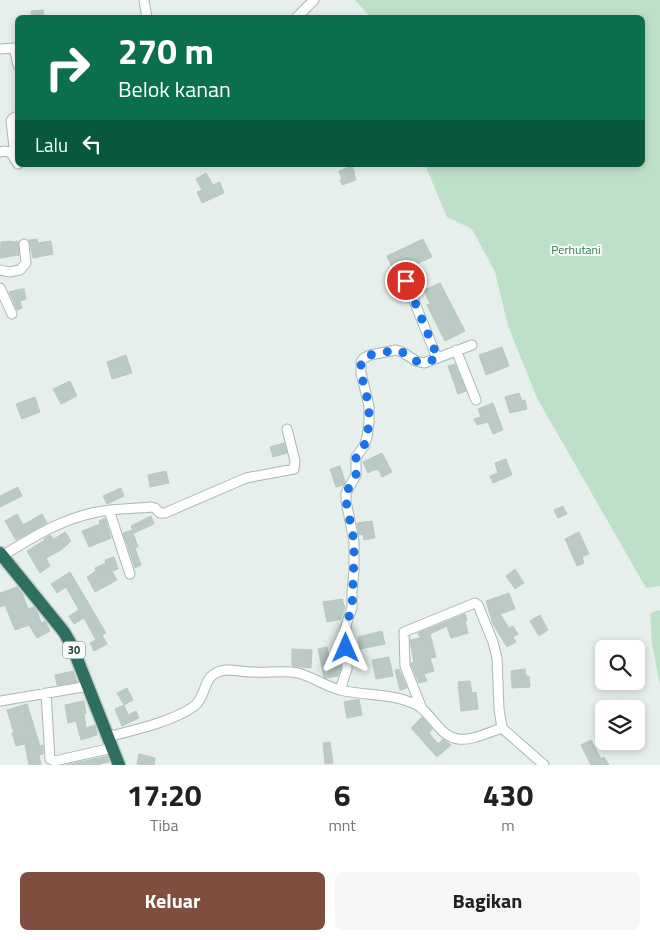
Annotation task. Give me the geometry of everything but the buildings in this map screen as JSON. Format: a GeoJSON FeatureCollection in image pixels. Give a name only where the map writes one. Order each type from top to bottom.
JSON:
{"type":"FeatureCollection","features":[{"type":"Feature","properties":{"kind":"highway","name":"30"},"geometry":{"type":"LineString","coordinates":[[1,554],[64,632],[72,646],[119,765]]}},
{"type":"Feature","properties":{"kind":"street"},"geometry":{"type":"LineString","coordinates":[[144,0],[146,15]]}},
{"type":"Feature","properties":{"kind":"street"},"geometry":{"type":"LineString","coordinates":[[299,15],[314,0]]}},
{"type":"Feature","properties":{"kind":"street"},"geometry":{"type":"LineString","coordinates":[[0,49],[14,48],[15,52]]}},
{"type":"Feature","properties":{"kind":"street"},"geometry":{"type":"LineString","coordinates":[[11,153],[14,147],[11,121],[15,118]]}},
{"type":"Feature","properties":{"kind":"street"},"geometry":{"type":"LineString","coordinates":[[0,152],[8,151],[15,158]]}},
{"type":"Feature","properties":{"kind":"street"},"geometry":{"type":"LineString","coordinates":[[0,270],[9,272],[20,270],[26,263],[24,244]]}},
{"type":"Feature","properties":{"kind":"street"},"geometry":{"type":"LineString","coordinates":[[406,281],[438,358]]}},
{"type":"Feature","properties":{"kind":"street"},"geometry":{"type":"LineString","coordinates":[[0,288],[12,314]]}},
{"type":"Feature","properties":{"kind":"street"},"geometry":{"type":"LineString","coordinates":[[340,690],[346,669],[345,632],[352,608],[354,571],[354,541],[346,493],[356,475],[356,457],[364,446],[369,422],[369,406],[361,373],[361,362],[370,355],[396,350],[416,361],[424,363],[472,345]]}},
{"type":"Feature","properties":{"kind":"street"},"geometry":{"type":"LineString","coordinates":[[456,350],[476,400]]}},
{"type":"Feature","properties":{"kind":"street"},"geometry":{"type":"LineString","coordinates":[[1,554],[43,530],[95,512],[152,507],[160,513],[166,513],[246,478],[293,469],[295,461],[287,429]]}},
{"type":"Feature","properties":{"kind":"street"},"geometry":{"type":"LineString","coordinates":[[109,510],[130,574]]}},
{"type":"Feature","properties":{"kind":"street"},"geometry":{"type":"LineString","coordinates":[[422,709],[405,666],[404,632],[475,603],[478,605],[495,650],[502,728],[544,765]]}},
{"type":"Feature","properties":{"kind":"street"},"geometry":{"type":"LineString","coordinates":[[46,694],[48,762],[110,742],[183,713],[195,706],[201,699],[203,689],[209,679],[216,672],[225,670],[297,673],[340,690],[393,696],[411,702],[422,709],[445,734],[458,739],[502,728]]}},
{"type":"Feature","properties":{"kind":"street"},"geometry":{"type":"LineString","coordinates":[[0,701],[89,686]]}},
{"type":"Feature","properties":{"kind":"green space","name":"Perhutani"},"geometry":{"type":"Polygon","coordinates":[[[355,0],[660,0],[660,586],[646,588],[537,398],[508,326],[495,272],[472,229],[447,217],[426,167],[645,167],[645,15],[368,15],[355,0]]]}},
{"type":"Feature","properties":{"kind":"green space"},"geometry":{"type":"Polygon","coordinates":[[[660,610],[660,684],[652,644],[650,613],[660,610]]]}},
{"type":"Feature","properties":{"kind":"route"},"geometry":{"type":"LineString","coordinates":[[346,648],[345,632],[352,608],[354,571],[354,541],[346,493],[356,475],[356,457],[364,446],[369,422],[369,406],[361,373],[361,362],[370,355],[396,350],[416,361],[424,363],[438,358],[406,281]]}}]}
